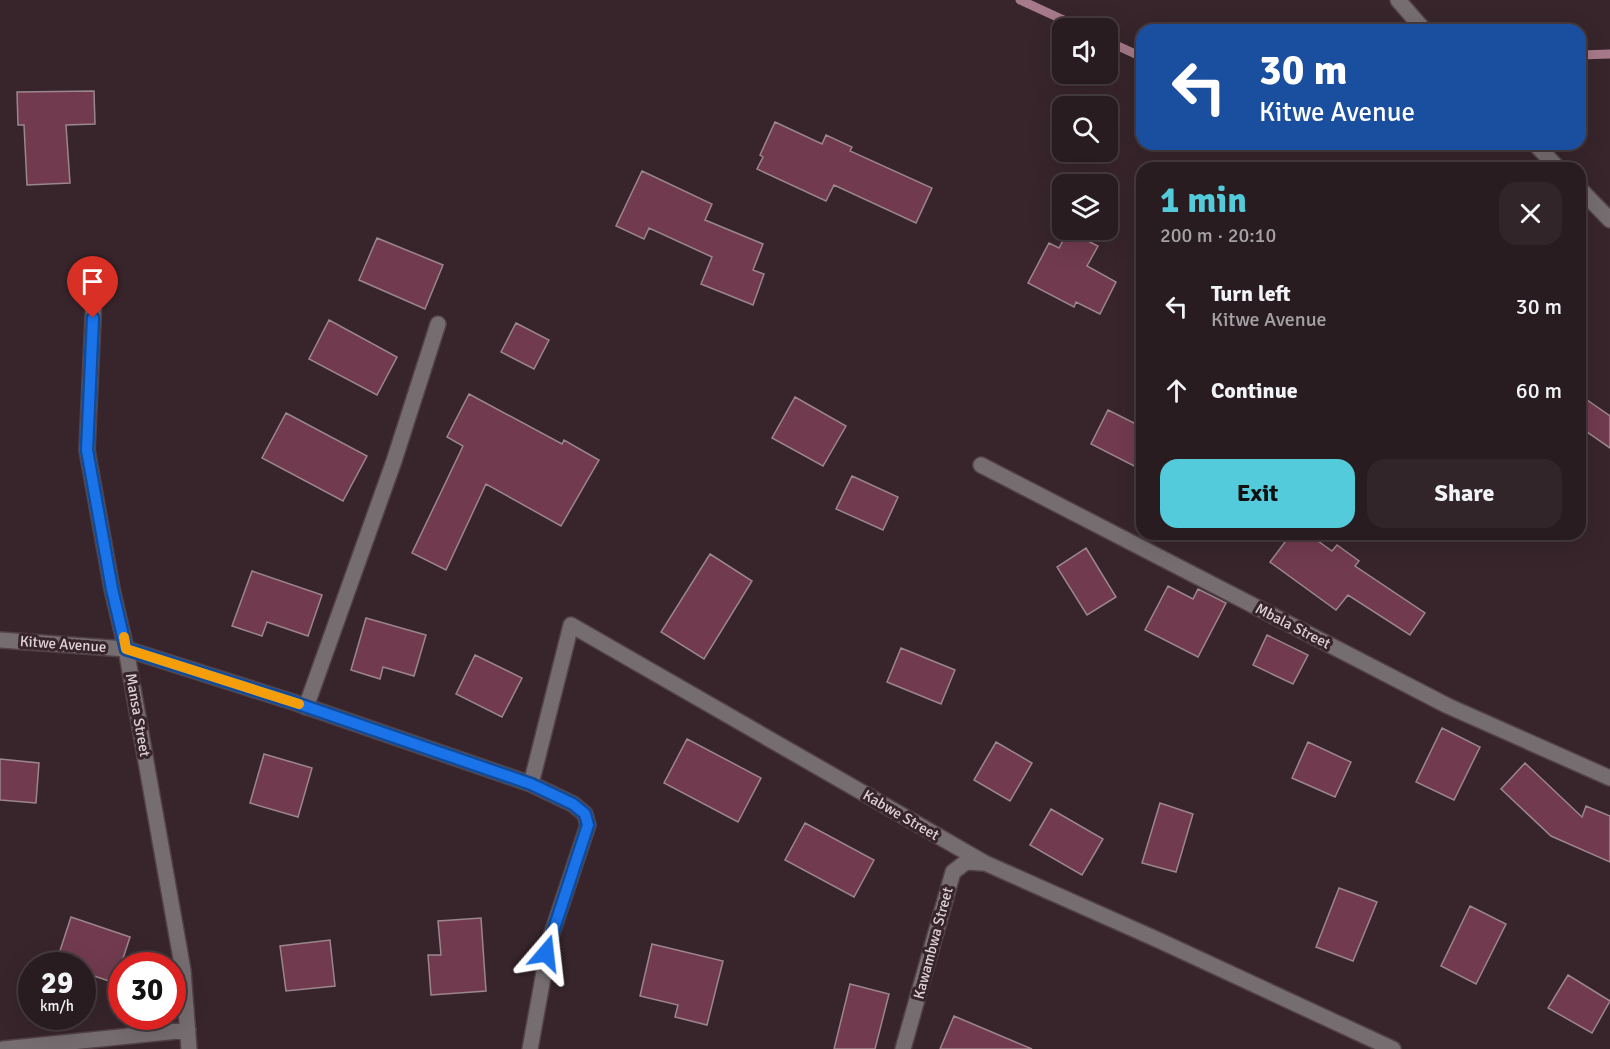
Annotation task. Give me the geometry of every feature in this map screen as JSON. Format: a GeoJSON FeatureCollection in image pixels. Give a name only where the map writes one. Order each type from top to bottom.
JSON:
{"type":"FeatureCollection","features":[{"type":"Feature","properties":{"kind":"street"},"geometry":{"type":"LineString","coordinates":[[1398,0],[1419,24]]}},
{"type":"Feature","properties":{"kind":"street"},"geometry":{"type":"LineString","coordinates":[[1541,150],[1552,162]]}},
{"type":"Feature","properties":{"kind":"street"},"geometry":{"type":"LineString","coordinates":[[1586,195],[1610,220]]}},
{"type":"Feature","properties":{"kind":"street","name":"Mansa Street"},"geometry":{"type":"LineString","coordinates":[[96,275],[87,450],[112,589],[126,649],[183,970],[189,1049]]}},
{"type":"Feature","properties":{"kind":"street"},"geometry":{"type":"LineString","coordinates":[[438,324],[394,461],[306,706],[531,784],[573,804],[585,814],[588,825],[550,939],[530,1049]]}},
{"type":"Feature","properties":{"kind":"street","name":"Mbala Street"},"geometry":{"type":"LineString","coordinates":[[981,465],[1448,706],[1610,778]]}},
{"type":"Feature","properties":{"kind":"street","name":"Kabwe Street"},"geometry":{"type":"LineString","coordinates":[[531,784],[571,625],[985,863],[1393,1049]]}},
{"type":"Feature","properties":{"kind":"street","name":"Kitwe Avenue"},"geometry":{"type":"LineString","coordinates":[[0,640],[126,649],[306,706]]}},
{"type":"Feature","properties":{"kind":"street","name":"Kawambwa Street"},"geometry":{"type":"LineString","coordinates":[[903,1049],[953,872],[966,862],[985,863]]}},
{"type":"Feature","properties":{"kind":"street"},"geometry":{"type":"LineString","coordinates":[[3,1049],[188,1030]]}},
{"type":"Feature","properties":{"kind":"building"},"geometry":{"type":"Polygon","coordinates":[[[94,91],[95,124],[66,125],[70,183],[27,185],[24,125],[18,125],[17,92],[94,91]]]}},
{"type":"Feature","properties":{"kind":"building"},"geometry":{"type":"Polygon","coordinates":[[[775,122],[822,144],[826,135],[852,147],[850,151],[932,188],[916,223],[834,185],[826,201],[757,169],[763,157],[760,155],[775,122]]]}},
{"type":"Feature","properties":{"kind":"building"},"geometry":{"type":"Polygon","coordinates":[[[642,171],[712,204],[705,220],[763,244],[753,270],[764,274],[753,305],[701,284],[712,257],[649,228],[644,239],[616,226],[642,171]]]}},
{"type":"Feature","properties":{"kind":"building"},"geometry":{"type":"Polygon","coordinates":[[[377,238],[443,265],[425,309],[359,280],[377,238]]]}},
{"type":"Feature","properties":{"kind":"building"},"geometry":{"type":"Polygon","coordinates":[[[1063,240],[1086,240],[1098,246],[1087,266],[1116,282],[1100,314],[1076,302],[1074,307],[1028,283],[1049,243],[1059,248],[1063,240]]]}},
{"type":"Feature","properties":{"kind":"building"},"geometry":{"type":"Polygon","coordinates":[[[329,320],[397,357],[377,395],[309,359],[329,320]]]}},
{"type":"Feature","properties":{"kind":"building"},"geometry":{"type":"Polygon","coordinates":[[[516,323],[549,340],[534,369],[501,352],[516,323]]]}},
{"type":"Feature","properties":{"kind":"building"},"geometry":{"type":"Polygon","coordinates":[[[469,394],[562,444],[564,440],[599,460],[561,526],[486,484],[446,570],[412,553],[463,446],[447,437],[469,394]]]}},
{"type":"Feature","properties":{"kind":"building"},"geometry":{"type":"Polygon","coordinates":[[[795,397],[846,426],[823,466],[772,438],[795,397]]]}},
{"type":"Feature","properties":{"kind":"building"},"geometry":{"type":"Polygon","coordinates":[[[1586,399],[1610,416],[1610,448],[1586,431],[1586,399]]]}},
{"type":"Feature","properties":{"kind":"building"},"geometry":{"type":"Polygon","coordinates":[[[1108,410],[1136,424],[1136,467],[1091,444],[1108,410]]]}},
{"type":"Feature","properties":{"kind":"building"},"geometry":{"type":"Polygon","coordinates":[[[286,413],[367,456],[343,501],[262,458],[286,413]]]}},
{"type":"Feature","properties":{"kind":"building"},"geometry":{"type":"Polygon","coordinates":[[[852,476],[898,497],[883,530],[836,509],[852,476]]]}},
{"type":"Feature","properties":{"kind":"building"},"geometry":{"type":"Polygon","coordinates":[[[1286,540],[1316,540],[1332,551],[1337,545],[1359,561],[1355,566],[1425,613],[1410,635],[1348,595],[1336,610],[1270,562],[1286,540]]]}},
{"type":"Feature","properties":{"kind":"building"},"geometry":{"type":"Polygon","coordinates":[[[1086,548],[1116,597],[1087,615],[1057,567],[1086,548]]]}},
{"type":"Feature","properties":{"kind":"building"},"geometry":{"type":"Polygon","coordinates":[[[710,554],[752,581],[704,659],[661,632],[710,554]]]}},
{"type":"Feature","properties":{"kind":"building"},"geometry":{"type":"Polygon","coordinates":[[[252,571],[322,595],[308,636],[267,622],[262,636],[232,626],[252,571]]]}},
{"type":"Feature","properties":{"kind":"building"},"geometry":{"type":"Polygon","coordinates":[[[1168,586],[1193,599],[1198,589],[1226,603],[1198,657],[1145,630],[1168,586]]]}},
{"type":"Feature","properties":{"kind":"building"},"geometry":{"type":"Polygon","coordinates":[[[366,618],[426,635],[414,676],[383,667],[380,679],[351,670],[366,618]]]}},
{"type":"Feature","properties":{"kind":"building"},"geometry":{"type":"Polygon","coordinates":[[[1267,635],[1308,655],[1293,684],[1253,665],[1267,635]]]}},
{"type":"Feature","properties":{"kind":"building"},"geometry":{"type":"Polygon","coordinates":[[[901,648],[955,670],[941,704],[887,682],[901,648]]]}},
{"type":"Feature","properties":{"kind":"building"},"geometry":{"type":"Polygon","coordinates":[[[475,655],[522,678],[502,717],[456,694],[475,655]]]}},
{"type":"Feature","properties":{"kind":"building"},"geometry":{"type":"Polygon","coordinates":[[[1442,728],[1480,747],[1454,800],[1416,782],[1442,728]]]}},
{"type":"Feature","properties":{"kind":"building"},"geometry":{"type":"Polygon","coordinates":[[[687,739],[761,778],[738,822],[664,783],[687,739]]]}},
{"type":"Feature","properties":{"kind":"building"},"geometry":{"type":"Polygon","coordinates":[[[996,742],[1032,763],[1010,801],[974,780],[996,742]]]}},
{"type":"Feature","properties":{"kind":"building"},"geometry":{"type":"Polygon","coordinates":[[[1308,742],[1351,762],[1335,797],[1292,778],[1308,742]]]}},
{"type":"Feature","properties":{"kind":"building"},"geometry":{"type":"Polygon","coordinates":[[[264,754],[312,768],[298,817],[250,803],[264,754]]]}},
{"type":"Feature","properties":{"kind":"building"},"geometry":{"type":"Polygon","coordinates":[[[0,759],[39,763],[36,803],[0,800],[0,759]]]}},
{"type":"Feature","properties":{"kind":"building"},"geometry":{"type":"Polygon","coordinates":[[[1525,763],[1582,817],[1586,806],[1610,816],[1610,862],[1551,836],[1501,789],[1525,763]]]}},
{"type":"Feature","properties":{"kind":"building"},"geometry":{"type":"Polygon","coordinates":[[[1160,803],[1193,814],[1176,872],[1142,863],[1160,803]]]}},
{"type":"Feature","properties":{"kind":"building"},"geometry":{"type":"Polygon","coordinates":[[[1051,809],[1103,839],[1082,875],[1030,845],[1051,809]]]}},
{"type":"Feature","properties":{"kind":"building"},"geometry":{"type":"Polygon","coordinates":[[[805,823],[874,860],[854,897],[785,860],[805,823]]]}},
{"type":"Feature","properties":{"kind":"building"},"geometry":{"type":"Polygon","coordinates":[[[1339,888],[1377,902],[1353,961],[1316,947],[1339,888]]]}},
{"type":"Feature","properties":{"kind":"building"},"geometry":{"type":"Polygon","coordinates":[[[1470,906],[1506,924],[1476,984],[1441,966],[1470,906]]]}},
{"type":"Feature","properties":{"kind":"building"},"geometry":{"type":"Polygon","coordinates":[[[71,917],[130,937],[125,952],[108,952],[108,981],[96,977],[96,952],[60,952],[71,917]]]}},
{"type":"Feature","properties":{"kind":"building"},"geometry":{"type":"Polygon","coordinates":[[[481,918],[486,991],[431,995],[428,955],[441,955],[438,921],[481,918]]]}},
{"type":"Feature","properties":{"kind":"building"},"geometry":{"type":"Polygon","coordinates":[[[330,940],[335,986],[286,991],[280,946],[330,940]]]}},
{"type":"Feature","properties":{"kind":"building"},"geometry":{"type":"Polygon","coordinates":[[[652,944],[723,961],[707,1025],[675,1017],[678,1005],[640,996],[652,944]]]}},
{"type":"Feature","properties":{"kind":"building"},"geometry":{"type":"Polygon","coordinates":[[[1568,975],[1610,1001],[1592,1033],[1548,1008],[1568,975]]]}},
{"type":"Feature","properties":{"kind":"building"},"geometry":{"type":"Polygon","coordinates":[[[850,984],[889,994],[875,1049],[834,1049],[850,984]]]}},
{"type":"Feature","properties":{"kind":"building"},"geometry":{"type":"Polygon","coordinates":[[[954,1016],[1032,1049],[940,1049],[954,1016]]]}},
{"type":"Feature","properties":{"kind":"waterway"},"geometry":{"type":"LineString","coordinates":[[1020,0],[1059,18]]}},
{"type":"Feature","properties":{"kind":"waterway"},"geometry":{"type":"LineString","coordinates":[[1118,46],[1136,54]]}},
{"type":"Feature","properties":{"kind":"waterway"},"geometry":{"type":"LineString","coordinates":[[1586,55],[1610,54]]}},
{"type":"Feature","properties":{"kind":"slow traffic"},"geometry":{"type":"LineString","coordinates":[[124,637],[126,649],[299,704]]}},
{"type":"Feature","properties":{"kind":"route"},"geometry":{"type":"LineString","coordinates":[[93,318],[87,450],[112,589],[126,649],[436,750],[531,784],[573,804],[585,814],[588,825],[585,840],[546,953]]}}]}
